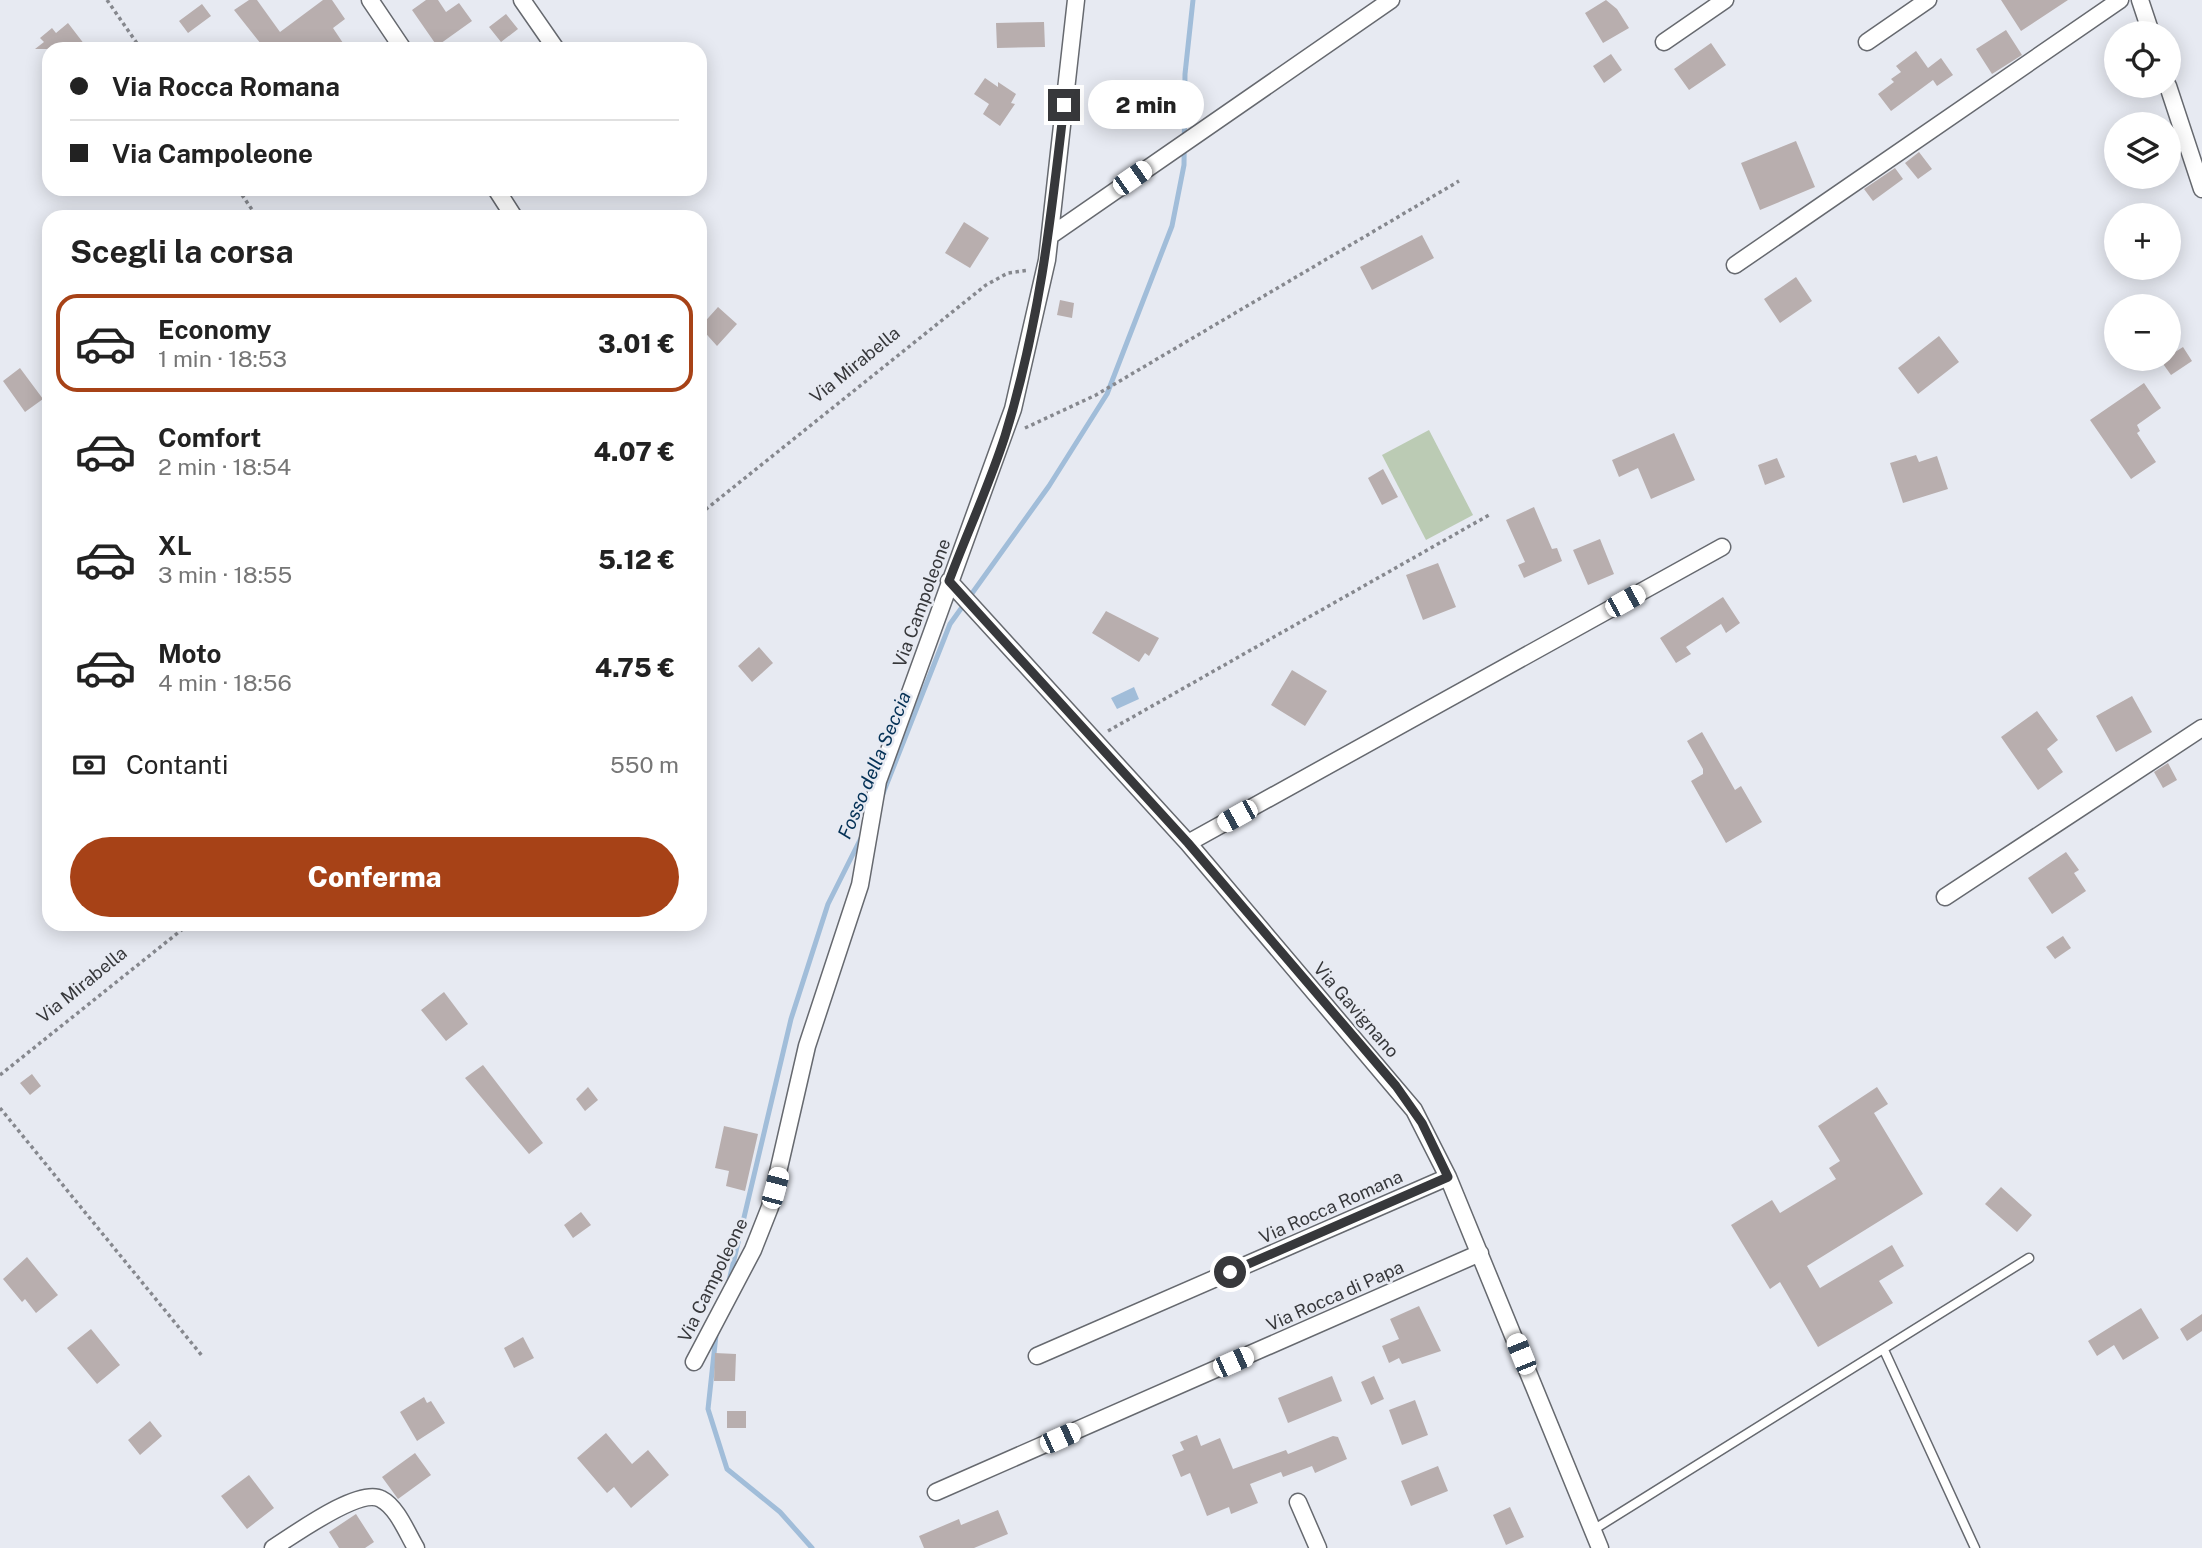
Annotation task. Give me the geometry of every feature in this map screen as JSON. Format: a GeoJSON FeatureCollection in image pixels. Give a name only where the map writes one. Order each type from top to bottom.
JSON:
{"type":"FeatureCollection","features":[{"type":"Feature","properties":{"kind":"street"},"geometry":{"type":"LineString","coordinates":[[370,0],[397,42]]}},
{"type":"Feature","properties":{"kind":"street"},"geometry":{"type":"LineString","coordinates":[[522,0],[551,42]]}},
{"type":"Feature","properties":{"kind":"street","name":"Via Campoleone"},"geometry":{"type":"LineString","coordinates":[[694,1362],[756,1244],[770,1207],[804,1055],[853,912],[873,801],[884,761],[1004,438],[1045,272],[1076,0]]}},
{"type":"Feature","properties":{"kind":"street"},"geometry":{"type":"LineString","coordinates":[[1050,236],[1391,0]]}},
{"type":"Feature","properties":{"kind":"street"},"geometry":{"type":"LineString","coordinates":[[1664,41],[1725,0]]}},
{"type":"Feature","properties":{"kind":"street"},"geometry":{"type":"LineString","coordinates":[[1867,42],[1928,0]]}},
{"type":"Feature","properties":{"kind":"street"},"geometry":{"type":"LineString","coordinates":[[1735,265],[2120,0]]}},
{"type":"Feature","properties":{"kind":"street"},"geometry":{"type":"LineString","coordinates":[[2140,0],[2147,21]]}},
{"type":"Feature","properties":{"kind":"street"},"geometry":{"type":"LineString","coordinates":[[2172,98],[2202,189]]}},
{"type":"Feature","properties":{"kind":"street"},"geometry":{"type":"LineString","coordinates":[[1188,843],[1722,547]]}},
{"type":"Feature","properties":{"kind":"street","name":"Via Gavignano"},"geometry":{"type":"LineString","coordinates":[[949,581],[975,606],[1188,843],[1396,1086],[1422,1123],[1480,1253],[1600,1548]]}},
{"type":"Feature","properties":{"kind":"street"},"geometry":{"type":"LineString","coordinates":[[1945,897],[2202,728]]}},
{"type":"Feature","properties":{"kind":"street","name":"Via Rocca Romana"},"geometry":{"type":"LineString","coordinates":[[1037,1356],[1448,1177]]}},
{"type":"Feature","properties":{"kind":"street","name":"Via Rocca di Papa"},"geometry":{"type":"LineString","coordinates":[[936,1492],[1480,1253]]}},
{"type":"Feature","properties":{"kind":"street"},"geometry":{"type":"LineString","coordinates":[[273,1548],[354,1500],[369,1496],[388,1504],[416,1548]]}},
{"type":"Feature","properties":{"kind":"street"},"geometry":{"type":"LineString","coordinates":[[1298,1502],[1318,1548]]}},
{"type":"Feature","properties":{"kind":"lane"},"geometry":{"type":"LineString","coordinates":[[1593,1530],[2029,1258]]}},
{"type":"Feature","properties":{"kind":"lane"},"geometry":{"type":"LineString","coordinates":[[1884,1350],[1975,1548]]}},
{"type":"Feature","properties":{"kind":"path"},"geometry":{"type":"LineString","coordinates":[[107,0],[136,42]]}},
{"type":"Feature","properties":{"kind":"path"},"geometry":{"type":"LineString","coordinates":[[1004,438],[1096,395],[1460,181]]}},
{"type":"Feature","properties":{"kind":"path","name":"Via Mirabella"},"geometry":{"type":"LineString","coordinates":[[707,508],[985,285],[1016,271],[1045,272]]}},
{"type":"Feature","properties":{"kind":"path"},"geometry":{"type":"LineString","coordinates":[[1094,739],[1489,515]]}},
{"type":"Feature","properties":{"kind":"path","name":"Via Mirabella"},"geometry":{"type":"LineString","coordinates":[[0,1075],[179,931]]}},
{"type":"Feature","properties":{"kind":"path"},"geometry":{"type":"LineString","coordinates":[[0,1108],[203,1357]]}},
{"type":"Feature","properties":{"kind":"green space"},"geometry":{"type":"Polygon","coordinates":[[[1429,430],[1473,515],[1426,540],[1382,455],[1429,430]]]}},
{"type":"Feature","properties":{"kind":"water"},"geometry":{"type":"Polygon","coordinates":[[[1134,687],[1139,699],[1117,709],[1111,698],[1134,687]]]}},
{"type":"Feature","properties":{"kind":"building"},"geometry":{"type":"Polygon","coordinates":[[[249,0],[257,0],[280,32],[323,0],[332,0],[345,19],[333,28],[342,42],[259,42],[234,10],[249,0]]]}},
{"type":"Feature","properties":{"kind":"building"},"geometry":{"type":"Polygon","coordinates":[[[426,0],[438,0],[446,12],[459,3],[472,21],[443,42],[434,42],[412,10],[426,0]]]}},
{"type":"Feature","properties":{"kind":"building"},"geometry":{"type":"Polygon","coordinates":[[[1606,0],[1617,9],[1629,28],[1603,43],[1585,13],[1606,0]]]}},
{"type":"Feature","properties":{"kind":"building"},"geometry":{"type":"Polygon","coordinates":[[[2001,0],[2068,0],[2021,31],[2001,0]]]}},
{"type":"Feature","properties":{"kind":"building"},"geometry":{"type":"Polygon","coordinates":[[[202,4],[211,16],[188,33],[179,21],[202,4]]]}},
{"type":"Feature","properties":{"kind":"building"},"geometry":{"type":"Polygon","coordinates":[[[506,14],[518,29],[501,42],[489,27],[506,14]]]}},
{"type":"Feature","properties":{"kind":"building"},"geometry":{"type":"Polygon","coordinates":[[[1044,22],[1045,47],[997,48],[996,23],[1044,22]]]}},
{"type":"Feature","properties":{"kind":"building"},"geometry":{"type":"Polygon","coordinates":[[[68,23],[83,42],[44,42],[40,38],[52,28],[56,33],[68,23]]]}},
{"type":"Feature","properties":{"kind":"building"},"geometry":{"type":"Polygon","coordinates":[[[2006,30],[2022,55],[1992,74],[1976,49],[2006,30]]]}},
{"type":"Feature","properties":{"kind":"building"},"geometry":{"type":"Polygon","coordinates":[[[1711,43],[1726,65],[1689,90],[1674,69],[1711,43]]]}},
{"type":"Feature","properties":{"kind":"building"},"geometry":{"type":"Polygon","coordinates":[[[1916,51],[1928,68],[1941,58],[1953,75],[1937,86],[1933,80],[1891,111],[1878,94],[1894,82],[1891,79],[1901,72],[1896,66],[1916,51]]]}},
{"type":"Feature","properties":{"kind":"building"},"geometry":{"type":"Polygon","coordinates":[[[1611,54],[1622,70],[1604,83],[1593,66],[1611,54]]]}},
{"type":"Feature","properties":{"kind":"building"},"geometry":{"type":"Polygon","coordinates":[[[985,78],[998,87],[998,82],[1016,94],[1011,103],[1015,104],[1000,126],[983,114],[989,104],[974,94],[985,78]]]}},
{"type":"Feature","properties":{"kind":"building"},"geometry":{"type":"Polygon","coordinates":[[[1796,141],[1815,187],[1760,210],[1741,163],[1796,141]]]}},
{"type":"Feature","properties":{"kind":"building"},"geometry":{"type":"Polygon","coordinates":[[[1919,152],[1932,169],[1918,179],[1905,163],[1919,152]]]}},
{"type":"Feature","properties":{"kind":"building"},"geometry":{"type":"Polygon","coordinates":[[[1895,168],[1903,179],[1873,201],[1864,189],[1895,168]]]}},
{"type":"Feature","properties":{"kind":"building"},"geometry":{"type":"Polygon","coordinates":[[[964,222],[989,238],[970,268],[945,253],[964,222]]]}},
{"type":"Feature","properties":{"kind":"building"},"geometry":{"type":"Polygon","coordinates":[[[1422,235],[1434,258],[1372,290],[1360,267],[1422,235]]]}},
{"type":"Feature","properties":{"kind":"building"},"geometry":{"type":"Polygon","coordinates":[[[1796,277],[1812,301],[1780,323],[1764,299],[1796,277]]]}},
{"type":"Feature","properties":{"kind":"building"},"geometry":{"type":"Polygon","coordinates":[[[1060,300],[1074,303],[1072,318],[1057,315],[1060,300]]]}},
{"type":"Feature","properties":{"kind":"building"},"geometry":{"type":"Polygon","coordinates":[[[718,307],[737,324],[717,346],[707,335],[707,319],[718,307]]]}},
{"type":"Feature","properties":{"kind":"building"},"geometry":{"type":"Polygon","coordinates":[[[1939,336],[1959,362],[1918,394],[1898,368],[1939,336]]]}},
{"type":"Feature","properties":{"kind":"building"},"geometry":{"type":"Polygon","coordinates":[[[2183,347],[2192,361],[2181,368],[2183,347]]]}},
{"type":"Feature","properties":{"kind":"building"},"geometry":{"type":"Polygon","coordinates":[[[20,368],[42,400],[25,412],[3,381],[20,368]]]}},
{"type":"Feature","properties":{"kind":"building"},"geometry":{"type":"Polygon","coordinates":[[[2144,383],[2161,408],[2137,425],[2140,431],[2137,433],[2156,462],[2131,479],[2090,420],[2144,383]]]}},
{"type":"Feature","properties":{"kind":"building"},"geometry":{"type":"Polygon","coordinates":[[[1674,433],[1695,480],[1651,499],[1638,468],[1619,477],[1612,460],[1674,433]]]}},
{"type":"Feature","properties":{"kind":"building"},"geometry":{"type":"Polygon","coordinates":[[[1916,455],[1919,462],[1937,456],[1948,489],[1903,503],[1890,463],[1916,455]]]}},
{"type":"Feature","properties":{"kind":"building"},"geometry":{"type":"Polygon","coordinates":[[[1777,458],[1785,477],[1765,485],[1758,465],[1777,458]]]}},
{"type":"Feature","properties":{"kind":"building"},"geometry":{"type":"Polygon","coordinates":[[[1383,469],[1398,497],[1382,505],[1368,478],[1383,469]]]}},
{"type":"Feature","properties":{"kind":"building"},"geometry":{"type":"Polygon","coordinates":[[[1534,507],[1552,549],[1557,548],[1562,561],[1524,578],[1518,565],[1525,562],[1506,520],[1534,507]]]}},
{"type":"Feature","properties":{"kind":"building"},"geometry":{"type":"Polygon","coordinates":[[[1600,539],[1614,574],[1588,585],[1573,550],[1600,539]]]}},
{"type":"Feature","properties":{"kind":"building"},"geometry":{"type":"Polygon","coordinates":[[[1438,563],[1456,607],[1423,620],[1406,575],[1438,563]]]}},
{"type":"Feature","properties":{"kind":"building"},"geometry":{"type":"Polygon","coordinates":[[[1723,597],[1740,623],[1726,633],[1721,624],[1686,647],[1691,654],[1676,663],[1660,638],[1723,597]]]}},
{"type":"Feature","properties":{"kind":"building"},"geometry":{"type":"Polygon","coordinates":[[[1106,611],[1159,638],[1149,656],[1145,653],[1139,662],[1092,633],[1106,611]]]}},
{"type":"Feature","properties":{"kind":"building"},"geometry":{"type":"Polygon","coordinates":[[[759,647],[773,663],[752,682],[738,666],[759,647]]]}},
{"type":"Feature","properties":{"kind":"building"},"geometry":{"type":"Polygon","coordinates":[[[1292,670],[1327,691],[1305,726],[1271,705],[1292,670]]]}},
{"type":"Feature","properties":{"kind":"building"},"geometry":{"type":"Polygon","coordinates":[[[2132,696],[2152,732],[2116,752],[2096,716],[2132,696]]]}},
{"type":"Feature","properties":{"kind":"building"},"geometry":{"type":"Polygon","coordinates":[[[2037,711],[2058,740],[2047,749],[2063,772],[2038,790],[2001,737],[2037,711]]]}},
{"type":"Feature","properties":{"kind":"building"},"geometry":{"type":"Polygon","coordinates":[[[1702,732],[1735,790],[1741,786],[1762,822],[1726,843],[1691,781],[1703,774],[1703,769],[1687,741],[1702,732]]]}},
{"type":"Feature","properties":{"kind":"building"},"geometry":{"type":"Polygon","coordinates":[[[2168,763],[2177,780],[2163,788],[2154,772],[2168,763]]]}},
{"type":"Feature","properties":{"kind":"building"},"geometry":{"type":"Polygon","coordinates":[[[2066,852],[2079,870],[2074,873],[2086,891],[2052,914],[2028,878],[2066,852]]]}},
{"type":"Feature","properties":{"kind":"building"},"geometry":{"type":"Polygon","coordinates":[[[2063,936],[2071,948],[2055,959],[2046,947],[2063,936]]]}},
{"type":"Feature","properties":{"kind":"building"},"geometry":{"type":"Polygon","coordinates":[[[444,992],[468,1024],[446,1041],[421,1010],[444,992]]]}},
{"type":"Feature","properties":{"kind":"building"},"geometry":{"type":"Polygon","coordinates":[[[483,1065],[543,1143],[529,1154],[465,1078],[483,1065]]]}},
{"type":"Feature","properties":{"kind":"building"},"geometry":{"type":"Polygon","coordinates":[[[32,1074],[41,1086],[30,1095],[20,1083],[32,1074]]]}},
{"type":"Feature","properties":{"kind":"building"},"geometry":{"type":"Polygon","coordinates":[[[588,1087],[598,1100],[585,1111],[576,1099],[588,1087]]]}},
{"type":"Feature","properties":{"kind":"building"},"geometry":{"type":"Polygon","coordinates":[[[1877,1087],[1888,1104],[1874,1113],[1923,1194],[1807,1266],[1820,1288],[1892,1245],[1904,1266],[1879,1281],[1893,1303],[1818,1347],[1780,1282],[1770,1289],[1731,1225],[1772,1200],[1780,1213],[1836,1179],[1829,1168],[1840,1161],[1818,1126],[1877,1087]]]}},
{"type":"Feature","properties":{"kind":"building"},"geometry":{"type":"Polygon","coordinates":[[[724,1126],[758,1134],[745,1191],[726,1186],[729,1171],[715,1168],[724,1126]]]}},
{"type":"Feature","properties":{"kind":"building"},"geometry":{"type":"Polygon","coordinates":[[[2001,1187],[2032,1215],[2017,1232],[1985,1204],[2001,1187]]]}},
{"type":"Feature","properties":{"kind":"building"},"geometry":{"type":"Polygon","coordinates":[[[581,1212],[591,1225],[573,1238],[564,1225],[581,1212]]]}},
{"type":"Feature","properties":{"kind":"building"},"geometry":{"type":"Polygon","coordinates":[[[27,1257],[58,1295],[36,1313],[25,1299],[22,1302],[3,1279],[27,1257]]]}},
{"type":"Feature","properties":{"kind":"building"},"geometry":{"type":"Polygon","coordinates":[[[1419,1306],[1441,1351],[1402,1364],[1399,1358],[1389,1363],[1382,1346],[1399,1339],[1390,1319],[1419,1306]]]}},
{"type":"Feature","properties":{"kind":"building"},"geometry":{"type":"Polygon","coordinates":[[[2141,1308],[2159,1338],[2123,1360],[2114,1345],[2097,1356],[2088,1341],[2141,1308]]]}},
{"type":"Feature","properties":{"kind":"building"},"geometry":{"type":"Polygon","coordinates":[[[2202,1314],[2202,1331],[2187,1341],[2180,1329],[2202,1314]]]}},
{"type":"Feature","properties":{"kind":"building"},"geometry":{"type":"Polygon","coordinates":[[[91,1329],[120,1365],[97,1384],[67,1348],[91,1329]]]}},
{"type":"Feature","properties":{"kind":"building"},"geometry":{"type":"Polygon","coordinates":[[[523,1337],[534,1358],[514,1368],[504,1348],[523,1337]]]}},
{"type":"Feature","properties":{"kind":"building"},"geometry":{"type":"Polygon","coordinates":[[[715,1353],[736,1354],[735,1381],[714,1381],[715,1353]]]}},
{"type":"Feature","properties":{"kind":"building"},"geometry":{"type":"Polygon","coordinates":[[[1332,1376],[1342,1401],[1288,1423],[1278,1398],[1332,1376]]]}},
{"type":"Feature","properties":{"kind":"building"},"geometry":{"type":"Polygon","coordinates":[[[1374,1376],[1384,1399],[1371,1405],[1361,1382],[1374,1376]]]}},
{"type":"Feature","properties":{"kind":"building"},"geometry":{"type":"Polygon","coordinates":[[[424,1397],[427,1403],[431,1401],[445,1423],[417,1441],[400,1412],[424,1397]]]}},
{"type":"Feature","properties":{"kind":"building"},"geometry":{"type":"Polygon","coordinates":[[[1415,1400],[1428,1435],[1402,1445],[1389,1410],[1415,1400]]]}},
{"type":"Feature","properties":{"kind":"building"},"geometry":{"type":"Polygon","coordinates":[[[727,1411],[746,1411],[746,1428],[727,1428],[727,1411]]]}},
{"type":"Feature","properties":{"kind":"building"},"geometry":{"type":"Polygon","coordinates":[[[150,1421],[162,1436],[140,1455],[128,1440],[150,1421]]]}},
{"type":"Feature","properties":{"kind":"building"},"geometry":{"type":"Polygon","coordinates":[[[606,1433],[632,1464],[648,1450],[669,1475],[631,1508],[614,1487],[607,1493],[577,1458],[606,1433]]]}},
{"type":"Feature","properties":{"kind":"building"},"geometry":{"type":"Polygon","coordinates":[[[1197,1435],[1201,1446],[1220,1438],[1233,1469],[1286,1450],[1288,1454],[1333,1436],[1338,1437],[1347,1459],[1315,1473],[1312,1466],[1283,1477],[1281,1472],[1250,1484],[1258,1503],[1231,1514],[1229,1507],[1207,1516],[1190,1473],[1181,1477],[1172,1455],[1184,1450],[1180,1442],[1197,1435]]]}},
{"type":"Feature","properties":{"kind":"building"},"geometry":{"type":"Polygon","coordinates":[[[415,1453],[431,1475],[398,1499],[382,1477],[415,1453]]]}},
{"type":"Feature","properties":{"kind":"building"},"geometry":{"type":"Polygon","coordinates":[[[1438,1466],[1448,1491],[1411,1506],[1401,1481],[1438,1466]]]}},
{"type":"Feature","properties":{"kind":"building"},"geometry":{"type":"Polygon","coordinates":[[[249,1475],[274,1508],[247,1529],[221,1496],[249,1475]]]}},
{"type":"Feature","properties":{"kind":"building"},"geometry":{"type":"Polygon","coordinates":[[[1510,1507],[1524,1537],[1506,1545],[1493,1515],[1510,1507]]]}},
{"type":"Feature","properties":{"kind":"building"},"geometry":{"type":"Polygon","coordinates":[[[998,1510],[1008,1534],[974,1548],[924,1548],[919,1536],[959,1519],[961,1525],[998,1510]]]}},
{"type":"Feature","properties":{"kind":"building"},"geometry":{"type":"Polygon","coordinates":[[[356,1514],[374,1542],[365,1548],[339,1548],[329,1532],[356,1514]]]}},
{"type":"Feature","properties":{"kind":"waterway","name":"Fosso della Seccia"},"geometry":{"type":"LineString","coordinates":[[882,796],[950,624],[1049,486],[1107,394],[1172,226],[1184,165],[1185,74],[1193,0]]}},
{"type":"Feature","properties":{"kind":"waterway","name":"Fosso della Seccia"},"geometry":{"type":"LineString","coordinates":[[728,1285],[791,1019],[828,904],[862,836]]}},
{"type":"Feature","properties":{"kind":"waterway","name":"Fosso della Seccia"},"geometry":{"type":"LineString","coordinates":[[716,1335],[708,1409],[727,1469],[780,1512],[812,1548]]}},
{"type":"Feature","properties":{"kind":"route"},"geometry":{"type":"LineString","coordinates":[[1064,105],[1047,260],[1013,409],[984,494],[949,581],[975,606],[1188,843],[1396,1086],[1422,1123],[1448,1177],[1230,1272]]}}]}
